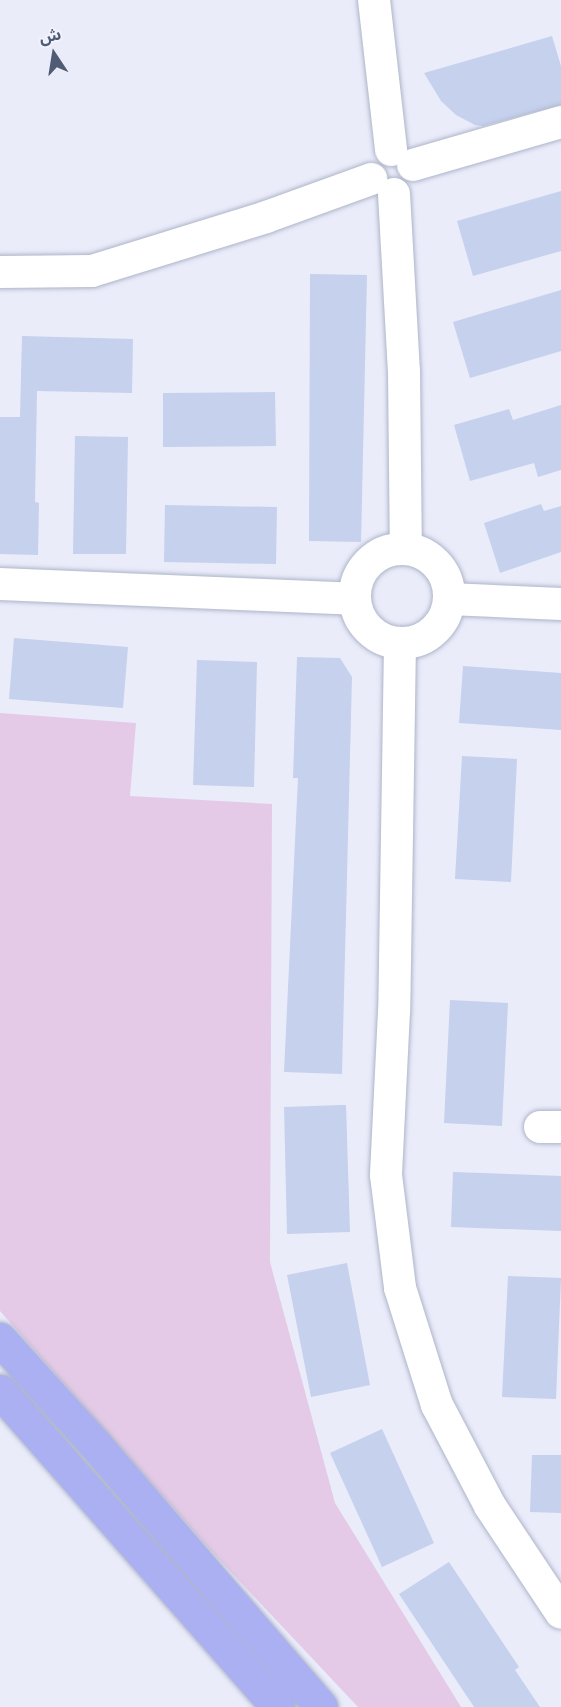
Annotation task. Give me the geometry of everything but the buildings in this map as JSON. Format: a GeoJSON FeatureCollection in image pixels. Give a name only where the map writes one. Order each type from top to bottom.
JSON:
{"type":"FeatureCollection","features":[{"type":"Feature","properties":{"kind":"main road"},"geometry":{"type":"LineString","coordinates":[[0,1339],[94,1443],[321,1707]]}},
{"type":"Feature","properties":{"kind":"main road"},"geometry":{"type":"LineString","coordinates":[[0,1391],[278,1707]]}},
{"type":"Feature","properties":{"kind":"street"},"geometry":{"type":"LineString","coordinates":[[374,0],[402,158]]}},
{"type":"Feature","properties":{"kind":"street"},"geometry":{"type":"LineString","coordinates":[[406,549],[404,371],[382,186],[374,160],[384,151],[402,158],[561,122]]}},
{"type":"Feature","properties":{"kind":"street"},"geometry":{"type":"LineString","coordinates":[[0,272],[92,271],[266,217],[382,186]]}},
{"type":"Feature","properties":{"kind":"street"},"geometry":{"type":"LineString","coordinates":[[406,549],[420,552],[433,560],[442,571],[448,584],[449,599],[439,626],[415,641],[400,643],[387,640],[369,629],[357,613],[354,599],[356,583],[363,568],[375,557],[390,550],[406,549]]}},
{"type":"Feature","properties":{"kind":"street"},"geometry":{"type":"LineString","coordinates":[[0,584],[354,599]]}},
{"type":"Feature","properties":{"kind":"street"},"geometry":{"type":"LineString","coordinates":[[449,599],[561,604]]}},
{"type":"Feature","properties":{"kind":"street"},"geometry":{"type":"LineString","coordinates":[[400,643],[394,1011],[386,1175],[400,1288],[436,1405],[490,1506],[561,1613]]}},
{"type":"Feature","properties":{"kind":"shaded area"},"geometry":{"type":"Polygon","coordinates":[[[0,713],[136,723],[130,796],[272,804],[270,1262],[335,1503],[461,1707],[358,1707],[212,1552],[0,1311],[0,713]]]}}]}
